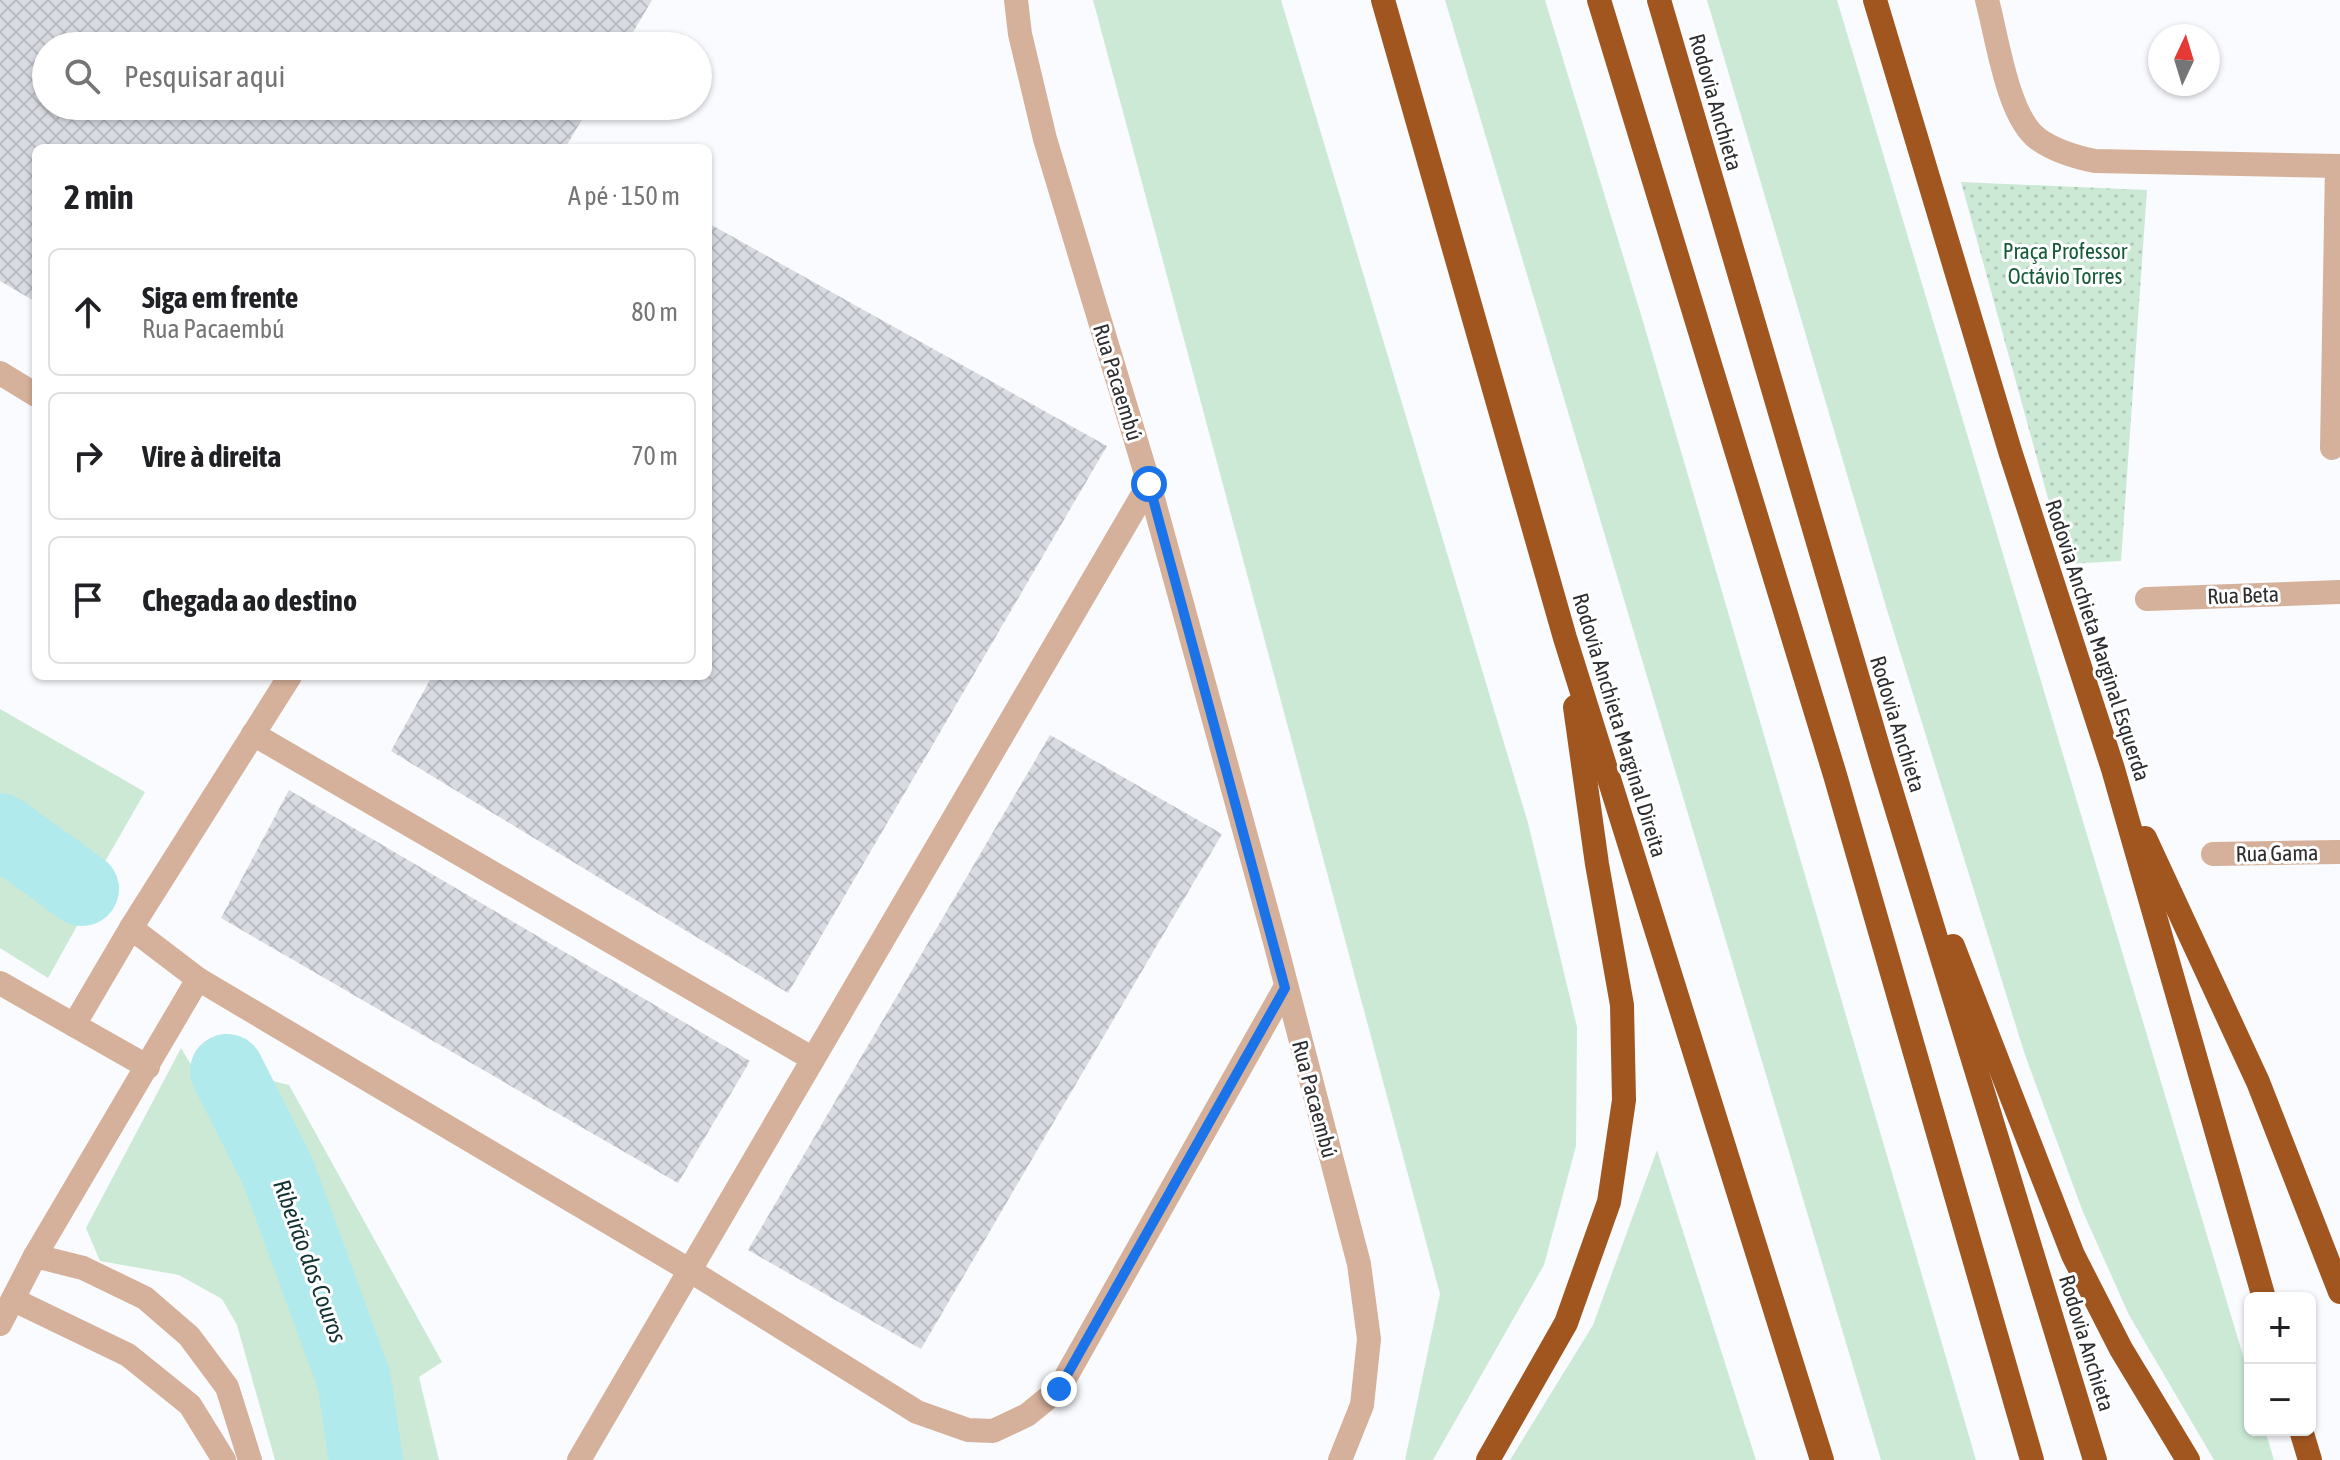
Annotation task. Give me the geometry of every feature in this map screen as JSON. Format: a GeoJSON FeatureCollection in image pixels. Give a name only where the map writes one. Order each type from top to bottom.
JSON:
{"type":"FeatureCollection","features":[{"type":"Feature","properties":{"kind":"highway","name":"Rodovia Anchieta Marginal Direita"},"geometry":{"type":"LineString","coordinates":[[1383,0],[1565,638],[1822,1460]]}},
{"type":"Feature","properties":{"kind":"highway"},"geometry":{"type":"LineString","coordinates":[[1599,0],[1835,775],[2032,1460]]}},
{"type":"Feature","properties":{"kind":"highway","name":"Rodovia Anchieta"},"geometry":{"type":"LineString","coordinates":[[1659,0],[1883,764],[2095,1460]]}},
{"type":"Feature","properties":{"kind":"highway","name":"Rodovia Anchieta Marginal Esquerda"},"geometry":{"type":"LineString","coordinates":[[1875,0],[2010,451],[2113,769],[2262,1292]]}},
{"type":"Feature","properties":{"kind":"highway"},"geometry":{"type":"LineString","coordinates":[[1488,1460],[1566,1323],[1609,1202],[1624,1100],[1622,1005],[1597,864],[1565,638]]}},
{"type":"Feature","properties":{"kind":"highway"},"geometry":{"type":"LineString","coordinates":[[1883,764],[2073,1255],[2121,1349],[2188,1460]]}},
{"type":"Feature","properties":{"kind":"highway"},"geometry":{"type":"LineString","coordinates":[[2113,769],[2258,1082],[2340,1292]]}},
{"type":"Feature","properties":{"kind":"highway"},"geometry":{"type":"LineString","coordinates":[[2303,1436],[2310,1460]]}},
{"type":"Feature","properties":{"kind":"street","name":"Rua Pacaembú"},"geometry":{"type":"LineString","coordinates":[[1016,0],[1020,34],[1045,139],[1149,484],[1359,1264],[1369,1339],[1362,1405],[1340,1460]]}},
{"type":"Feature","properties":{"kind":"street"},"geometry":{"type":"LineString","coordinates":[[1987,0],[2015,107],[2035,137],[2067,155],[2095,161],[2338,166],[2332,448]]}},
{"type":"Feature","properties":{"kind":"street"},"geometry":{"type":"LineString","coordinates":[[3,381],[32,393]]}},
{"type":"Feature","properties":{"kind":"street"},"geometry":{"type":"LineString","coordinates":[[579,1460],[1149,484]]}},
{"type":"Feature","properties":{"kind":"street","name":"Rua Beta"},"geometry":{"type":"LineString","coordinates":[[2147,599],[2340,592]]}},
{"type":"Feature","properties":{"kind":"street"},"geometry":{"type":"LineString","coordinates":[[74,1025],[131,928],[287,680]]}},
{"type":"Feature","properties":{"kind":"street"},"geometry":{"type":"LineString","coordinates":[[253,734],[813,1059]]}},
{"type":"Feature","properties":{"kind":"street","name":"Rua Gama"},"geometry":{"type":"LineString","coordinates":[[2213,854],[2340,852]]}},
{"type":"Feature","properties":{"kind":"street"},"geometry":{"type":"LineString","coordinates":[[131,928],[198,979],[689,1270],[917,1412],[968,1430],[993,1431],[1015,1420],[1059,1389],[1285,988]]}},
{"type":"Feature","properties":{"kind":"street"},"geometry":{"type":"LineString","coordinates":[[0,1324],[35,1256],[198,979]]}},
{"type":"Feature","properties":{"kind":"street"},"geometry":{"type":"LineString","coordinates":[[0,983],[148,1067]]}},
{"type":"Feature","properties":{"kind":"street"},"geometry":{"type":"LineString","coordinates":[[35,1256],[83,1268],[145,1298],[189,1336],[227,1387],[250,1460]]}},
{"type":"Feature","properties":{"kind":"street"},"geometry":{"type":"LineString","coordinates":[[14,1300],[128,1355],[190,1405],[224,1460]]}},
{"type":"Feature","properties":{"kind":"green space"},"geometry":{"type":"Polygon","coordinates":[[[1093,0],[1281,0],[1528,823],[1577,1027],[1576,1146],[1544,1265],[1433,1460],[1405,1460],[1440,1294],[1093,0]]]}},
{"type":"Feature","properties":{"kind":"green space"},"geometry":{"type":"Polygon","coordinates":[[[1445,0],[1545,0],[1642,318],[1976,1460],[1881,1460],[1445,0]]]}},
{"type":"Feature","properties":{"kind":"green space"},"geometry":{"type":"Polygon","coordinates":[[[1707,0],[1837,0],[2244,1359],[2244,1436],[2267,1436],[2274,1460],[2214,1460],[2129,1315],[2083,1212],[2025,1055],[1887,610],[1707,0]]]}},
{"type":"Feature","properties":{"kind":"green space","name":"Praça Professor Octávio Torres"},"geometry":{"type":"Polygon","coordinates":[[[1961,182],[2147,190],[2121,561],[2066,564],[1961,182]]]}},
{"type":"Feature","properties":{"kind":"green space"},"geometry":{"type":"Polygon","coordinates":[[[0,709],[145,792],[95,879],[0,810],[0,709]]]}},
{"type":"Feature","properties":{"kind":"green space"},"geometry":{"type":"Polygon","coordinates":[[[0,855],[83,915],[48,978],[0,948],[0,855]]]}},
{"type":"Feature","properties":{"kind":"green space"},"geometry":{"type":"Polygon","coordinates":[[[181,1048],[264,1187],[339,1386],[350,1460],[275,1460],[237,1325],[222,1299],[179,1275],[100,1261],[86,1228],[181,1048]]]}},
{"type":"Feature","properties":{"kind":"green space"},"geometry":{"type":"Polygon","coordinates":[[[245,1074],[289,1085],[442,1362],[419,1377],[439,1460],[379,1460],[366,1370],[293,1170],[245,1074]]]}},
{"type":"Feature","properties":{"kind":"green space"},"geometry":{"type":"Polygon","coordinates":[[[1657,1150],[1756,1460],[1510,1460],[1593,1325],[1657,1150]]]}},
{"type":"Feature","properties":{"kind":"building"},"geometry":{"type":"Polygon","coordinates":[[[0,0],[652,0],[633,32],[32,32],[32,120],[582,120],[567,144],[32,144],[32,300],[0,281],[0,0]]]}},
{"type":"Feature","properties":{"kind":"building"},"geometry":{"type":"Polygon","coordinates":[[[712,225],[1107,446],[788,993],[391,751],[430,680],[712,680],[712,225]]]}},
{"type":"Feature","properties":{"kind":"building"},"geometry":{"type":"Polygon","coordinates":[[[1050,735],[1222,834],[921,1349],[748,1250],[1050,735]]]}},
{"type":"Feature","properties":{"kind":"building"},"geometry":{"type":"Polygon","coordinates":[[[289,790],[750,1061],[678,1183],[221,918],[289,790]]]}},
{"type":"Feature","properties":{"kind":"waterway","name":"Ribeirão dos Couros"},"geometry":{"type":"LineString","coordinates":[[0,830],[82,889]]}},
{"type":"Feature","properties":{"kind":"waterway","name":"Ribeirão dos Couros"},"geometry":{"type":"LineString","coordinates":[[227,1071],[278,1172],[354,1380],[366,1460]]}},
{"type":"Feature","properties":{"kind":"route"},"geometry":{"type":"LineString","coordinates":[[1059,1389],[1285,988],[1274,938],[1149,484]]}}]}
